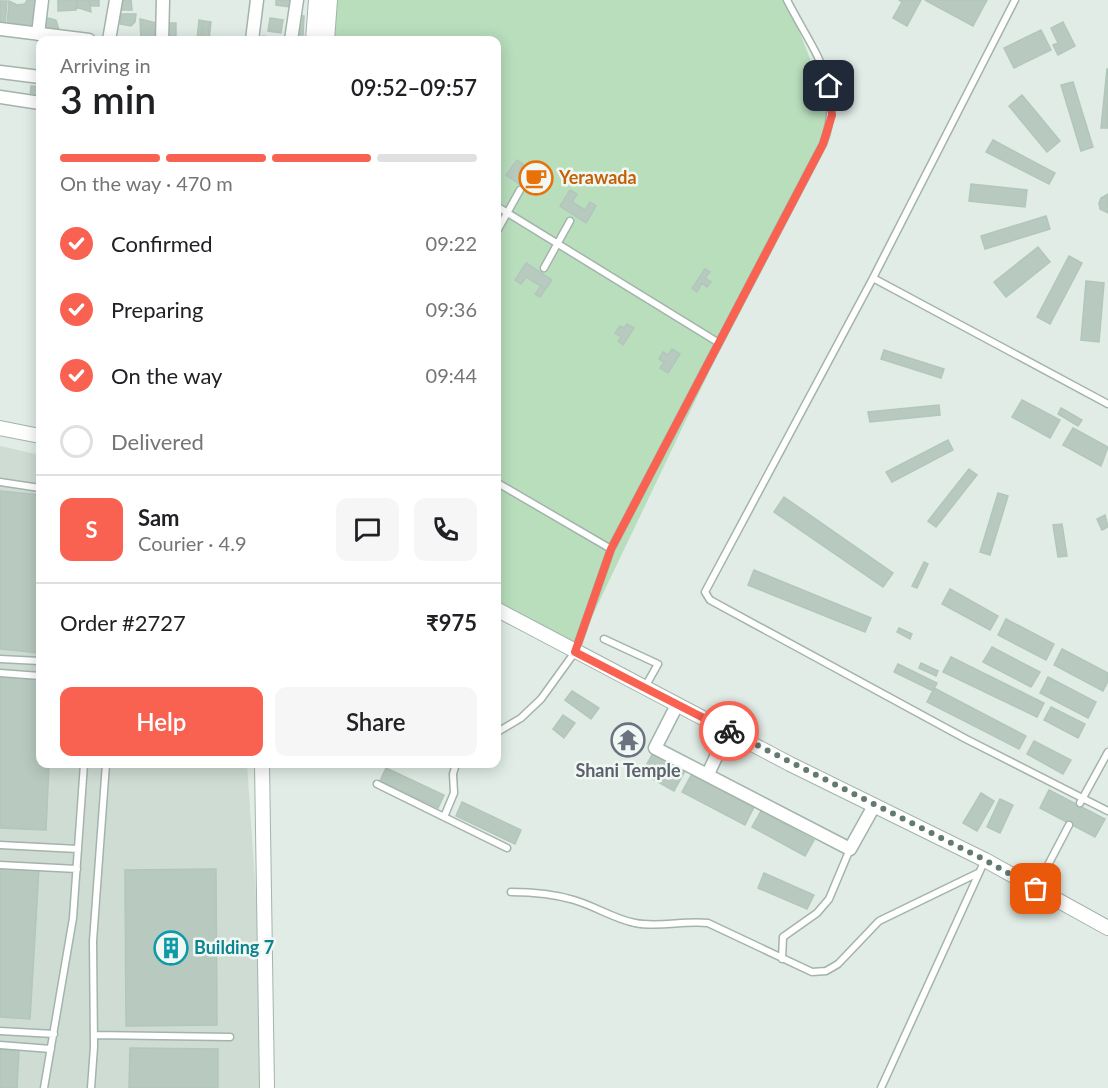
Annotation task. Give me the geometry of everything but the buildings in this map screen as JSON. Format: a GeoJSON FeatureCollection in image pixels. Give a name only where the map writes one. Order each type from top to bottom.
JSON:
{"type":"FeatureCollection","features":[{"type":"Feature","properties":{"kind":"street"},"geometry":{"type":"LineString","coordinates":[[38,34],[42,0]]}},
{"type":"Feature","properties":{"kind":"street"},"geometry":{"type":"LineString","coordinates":[[110,36],[117,0]]}},
{"type":"Feature","properties":{"kind":"street"},"geometry":{"type":"LineString","coordinates":[[162,36],[163,0]]}},
{"type":"Feature","properties":{"kind":"street"},"geometry":{"type":"LineString","coordinates":[[252,36],[257,0]]}},
{"type":"Feature","properties":{"kind":"street"},"geometry":{"type":"LineString","coordinates":[[292,36],[297,0]]}},
{"type":"Feature","properties":{"kind":"street"},"geometry":{"type":"LineString","coordinates":[[314,36],[316,0]]}},
{"type":"Feature","properties":{"kind":"street"},"geometry":{"type":"LineString","coordinates":[[327,36],[330,0]]}},
{"type":"Feature","properties":{"kind":"street"},"geometry":{"type":"LineString","coordinates":[[0,29],[55,36]]}},
{"type":"Feature","properties":{"kind":"street"},"geometry":{"type":"LineString","coordinates":[[0,72],[36,76]]}},
{"type":"Feature","properties":{"kind":"street"},"geometry":{"type":"LineString","coordinates":[[0,97],[36,102]]}},
{"type":"Feature","properties":{"kind":"street"},"geometry":{"type":"LineString","coordinates":[[0,428],[36,435]]}},
{"type":"Feature","properties":{"kind":"street"},"geometry":{"type":"LineString","coordinates":[[501,612],[677,705],[985,860],[1108,928]]}},
{"type":"Feature","properties":{"kind":"street"},"geometry":{"type":"LineString","coordinates":[[677,705],[655,748],[850,849],[874,806]]}},
{"type":"Feature","properties":{"kind":"street"},"geometry":{"type":"LineString","coordinates":[[708,774],[728,731]]}},
{"type":"Feature","properties":{"kind":"street"},"geometry":{"type":"LineString","coordinates":[[261,768],[267,1088]]}},
{"type":"Feature","properties":{"kind":"lane"},"geometry":{"type":"LineString","coordinates":[[501,731],[521,718],[541,699],[575,652],[611,549],[823,144],[832,115],[832,102],[822,67],[787,0]]}},
{"type":"Feature","properties":{"kind":"lane"},"geometry":{"type":"LineString","coordinates":[[1015,0],[873,278],[706,586],[706,597],[966,740],[1108,811]]}},
{"type":"Feature","properties":{"kind":"lane"},"geometry":{"type":"LineString","coordinates":[[501,225],[520,190]]}},
{"type":"Feature","properties":{"kind":"lane"},"geometry":{"type":"LineString","coordinates":[[501,209],[720,343]]}},
{"type":"Feature","properties":{"kind":"lane"},"geometry":{"type":"LineString","coordinates":[[544,268],[570,221]]}},
{"type":"Feature","properties":{"kind":"lane"},"geometry":{"type":"LineString","coordinates":[[873,278],[1108,404]]}},
{"type":"Feature","properties":{"kind":"lane"},"geometry":{"type":"LineString","coordinates":[[0,482],[36,487]]}},
{"type":"Feature","properties":{"kind":"lane"},"geometry":{"type":"LineString","coordinates":[[501,485],[611,549]]}},
{"type":"Feature","properties":{"kind":"lane"},"geometry":{"type":"LineString","coordinates":[[604,639],[658,664],[645,688]]}},
{"type":"Feature","properties":{"kind":"lane"},"geometry":{"type":"LineString","coordinates":[[0,659],[36,661]]}},
{"type":"Feature","properties":{"kind":"lane"},"geometry":{"type":"LineString","coordinates":[[0,673],[36,676]]}},
{"type":"Feature","properties":{"kind":"lane"},"geometry":{"type":"LineString","coordinates":[[1082,800],[1108,752]]}},
{"type":"Feature","properties":{"kind":"lane"},"geometry":{"type":"LineString","coordinates":[[44,1088],[73,918],[84,768]]}},
{"type":"Feature","properties":{"kind":"lane"},"geometry":{"type":"LineString","coordinates":[[91,1088],[94,1035],[93,941],[106,768]]}},
{"type":"Feature","properties":{"kind":"lane"},"geometry":{"type":"LineString","coordinates":[[444,817],[454,793],[455,768]]}},
{"type":"Feature","properties":{"kind":"lane"},"geometry":{"type":"LineString","coordinates":[[377,784],[507,848]]}},
{"type":"Feature","properties":{"kind":"lane"},"geometry":{"type":"LineString","coordinates":[[1036,889],[1069,825]]}},
{"type":"Feature","properties":{"kind":"lane"},"geometry":{"type":"LineString","coordinates":[[0,845],[78,849]]}},
{"type":"Feature","properties":{"kind":"lane"},"geometry":{"type":"LineString","coordinates":[[783,959],[783,937],[817,913],[829,899],[850,849]]}},
{"type":"Feature","properties":{"kind":"lane"},"geometry":{"type":"LineString","coordinates":[[881,1088],[985,860]]}},
{"type":"Feature","properties":{"kind":"lane"},"geometry":{"type":"LineString","coordinates":[[0,865],[77,869]]}},
{"type":"Feature","properties":{"kind":"lane"},"geometry":{"type":"LineString","coordinates":[[511,892],[535,892],[575,900],[631,923],[649,926],[693,921],[708,923],[812,972],[826,971],[838,964],[879,921],[978,873]]}},
{"type":"Feature","properties":{"kind":"lane"},"geometry":{"type":"LineString","coordinates":[[0,1031],[54,1034]]}},
{"type":"Feature","properties":{"kind":"lane"},"geometry":{"type":"LineString","coordinates":[[94,1035],[230,1037]]}},
{"type":"Feature","properties":{"kind":"lane"},"geometry":{"type":"LineString","coordinates":[[0,1045],[51,1049]]}},
{"type":"Feature","properties":{"kind":"shaded area"},"geometry":{"type":"Polygon","coordinates":[[[0,446],[36,454],[36,768],[247,768],[266,1042],[263,1088],[0,1088],[0,446]]]}},
{"type":"Feature","properties":{"kind":"green space"},"geometry":{"type":"Polygon","coordinates":[[[322,0],[787,0],[832,115],[575,652],[501,613],[501,36],[317,36],[322,0]]]}},
{"type":"Feature","properties":{"kind":"way so far"},"geometry":{"type":"LineString","coordinates":[[729,731],[985,860],[1036,889]]}},
{"type":"Feature","properties":{"kind":"place","name":"Yerawada"},"geometry":{"type":"Point","coordinates":[536,178]}},
{"type":"Feature","properties":{"kind":"place","name":"Shani Temple"},"geometry":{"type":"Point","coordinates":[628,740]}},
{"type":"Feature","properties":{"kind":"place","name":"Building 7"},"geometry":{"type":"Point","coordinates":[171,948]}},
{"type":"Feature","properties":{"kind":"route"},"geometry":{"type":"LineString","coordinates":[[729,731],[575,652],[611,549],[823,144],[832,115],[829,86]]}}]}
